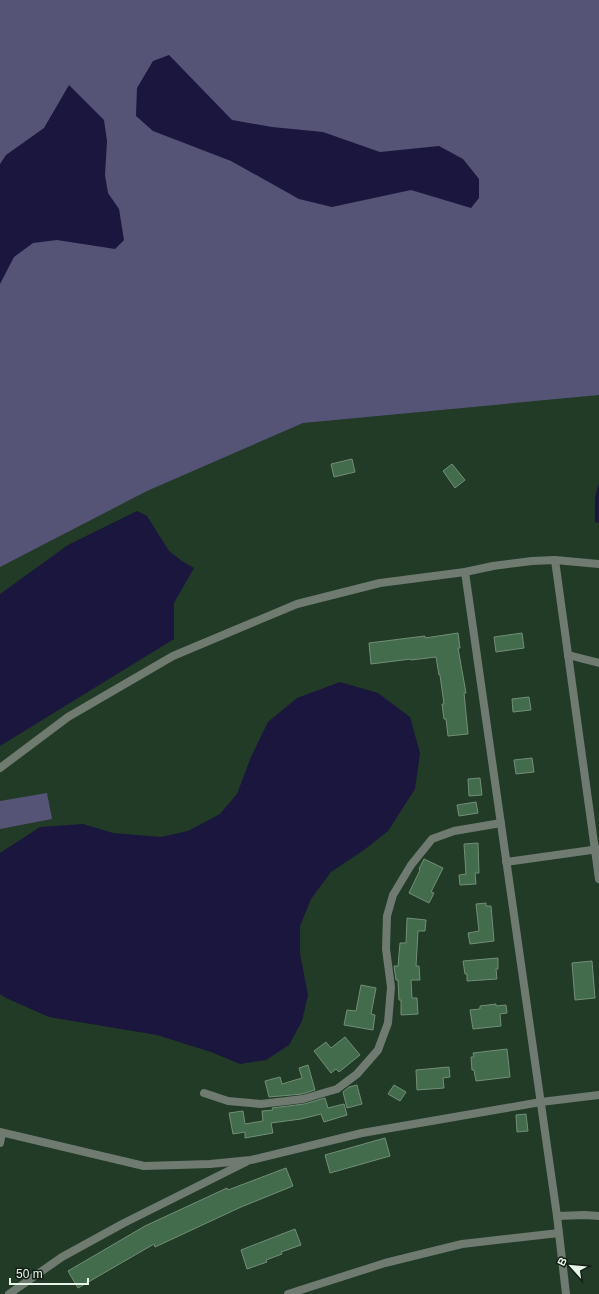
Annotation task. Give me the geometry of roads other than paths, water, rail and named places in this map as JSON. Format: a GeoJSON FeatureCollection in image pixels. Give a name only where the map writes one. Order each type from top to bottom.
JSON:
{"type":"FeatureCollection","features":[{"type":"Feature","properties":{"kind":"street"},"geometry":{"type":"LineString","coordinates":[[0,768],[68,717],[172,656],[297,604],[380,583],[465,572],[493,566],[532,561],[555,560],[599,564]]}},
{"type":"Feature","properties":{"kind":"street"},"geometry":{"type":"LineString","coordinates":[[555,560],[597,850],[599,879]]}},
{"type":"Feature","properties":{"kind":"street"},"geometry":{"type":"LineString","coordinates":[[465,572],[557,1216],[566,1294]]}},
{"type":"Feature","properties":{"kind":"street"},"geometry":{"type":"LineString","coordinates":[[568,655],[599,663]]}},
{"type":"Feature","properties":{"kind":"street"},"geometry":{"type":"LineString","coordinates":[[204,1093],[228,1101],[261,1104],[303,1099],[337,1088],[357,1074],[378,1050],[388,1023],[391,987],[386,949],[387,916],[393,895],[411,865],[432,839],[454,831],[500,824]]}},
{"type":"Feature","properties":{"kind":"street"},"geometry":{"type":"LineString","coordinates":[[506,862],[597,850]]}},
{"type":"Feature","properties":{"kind":"street"},"geometry":{"type":"LineString","coordinates":[[0,1143],[1,1133],[144,1166],[210,1164],[251,1160],[362,1133],[541,1102],[599,1095]]}},
{"type":"Feature","properties":{"kind":"street"},"geometry":{"type":"LineString","coordinates":[[9,1294],[62,1257],[137,1216],[251,1160]]}},
{"type":"Feature","properties":{"kind":"street"},"geometry":{"type":"LineString","coordinates":[[557,1216],[585,1214],[599,1216]]}},
{"type":"Feature","properties":{"kind":"street"},"geometry":{"type":"LineString","coordinates":[[288,1294],[385,1263],[462,1244],[559,1233]]}}]}
